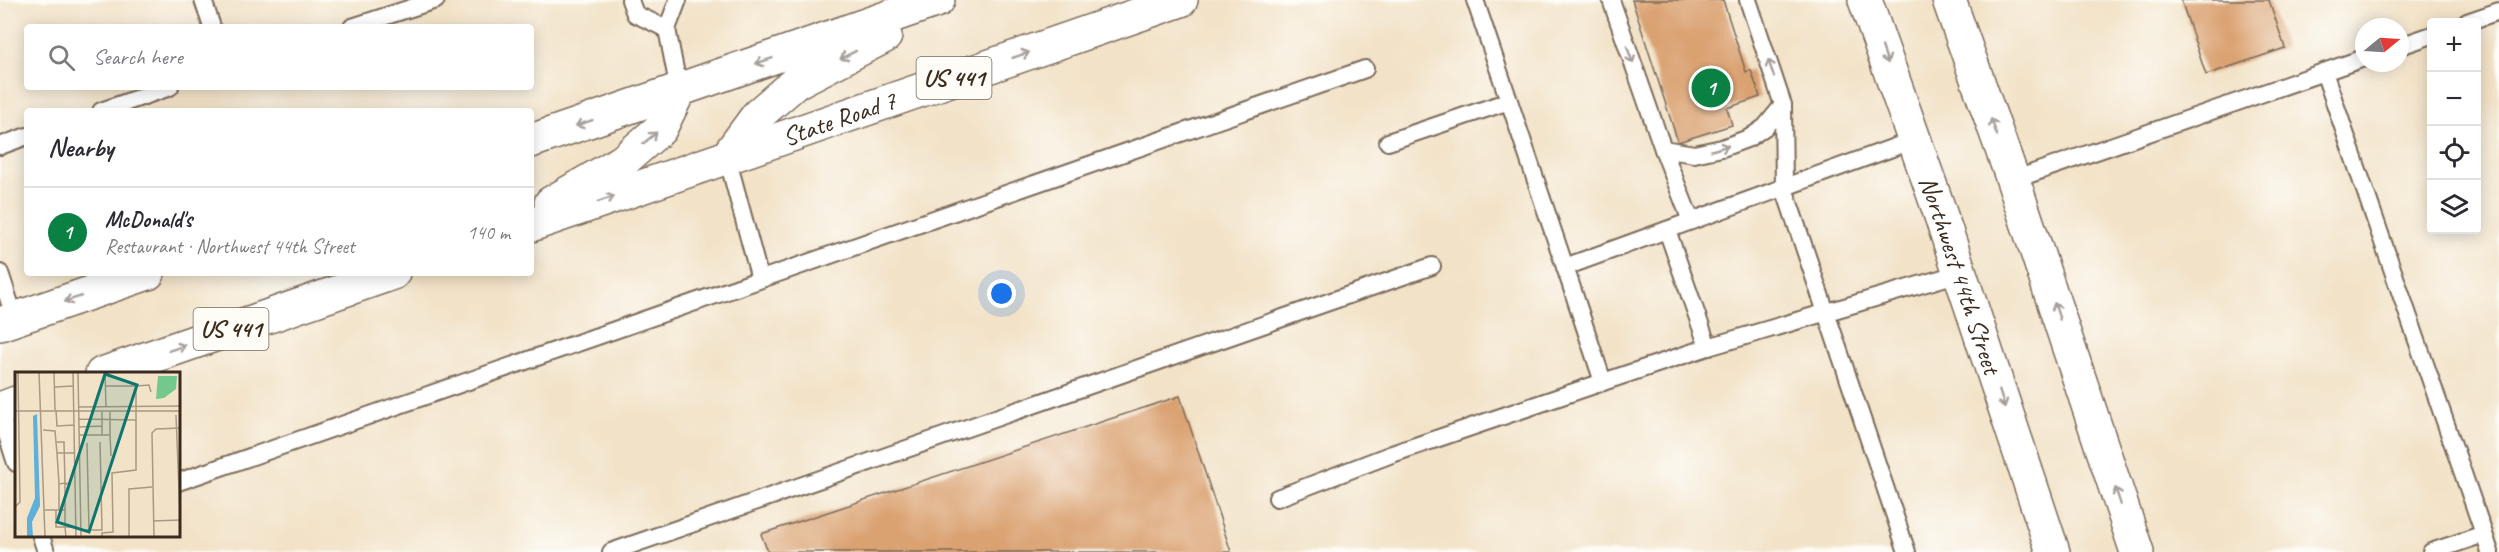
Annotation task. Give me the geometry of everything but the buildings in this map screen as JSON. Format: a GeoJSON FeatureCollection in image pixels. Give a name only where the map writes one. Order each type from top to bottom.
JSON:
{"type":"FeatureCollection","features":[{"type":"Feature","properties":{"kind":"main road"},"geometry":{"type":"LineString","coordinates":[[534,140],[938,0]]}},
{"type":"Feature","properties":{"kind":"main road"},"geometry":{"type":"LineString","coordinates":[[727,157],[758,115],[796,82],[956,0]]}},
{"type":"Feature","properties":{"kind":"main road","name":"State Road 7"},"geometry":{"type":"LineString","coordinates":[[534,224],[1181,0]]}},
{"type":"Feature","properties":{"kind":"main road","name":"Northwest 44th Street"},"geometry":{"type":"LineString","coordinates":[[1865,0],[1960,273],[2053,552]]}},
{"type":"Feature","properties":{"kind":"main road"},"geometry":{"type":"LineString","coordinates":[[1949,0],[2013,180],[2137,552]]}},
{"type":"Feature","properties":{"kind":"main road"},"geometry":{"type":"LineString","coordinates":[[534,213],[622,161],[660,129],[679,90]]}},
{"type":"Feature","properties":{"kind":"main road"},"geometry":{"type":"LineString","coordinates":[[7,321],[139,276]]}},
{"type":"Feature","properties":{"kind":"main road","name":"US 441"},"geometry":{"type":"LineString","coordinates":[[108,372],[384,276]]}},
{"type":"Feature","properties":{"kind":"main road"},"geometry":{"type":"LineString","coordinates":[[0,411],[15,404]]}},
{"type":"Feature","properties":{"kind":"lane"},"geometry":{"type":"LineString","coordinates":[[203,0],[211,24]]}},
{"type":"Feature","properties":{"kind":"lane"},"geometry":{"type":"LineString","coordinates":[[361,24],[436,0]]}},
{"type":"Feature","properties":{"kind":"lane"},"geometry":{"type":"LineString","coordinates":[[630,0],[635,14],[667,29]]}},
{"type":"Feature","properties":{"kind":"lane"},"geometry":{"type":"LineString","coordinates":[[678,0],[667,29],[679,90]]}},
{"type":"Feature","properties":{"kind":"lane"},"geometry":{"type":"LineString","coordinates":[[1475,0],[1603,382]]}},
{"type":"Feature","properties":{"kind":"lane"},"geometry":{"type":"LineString","coordinates":[[1611,0],[1662,149],[1691,221]]}},
{"type":"Feature","properties":{"kind":"lane"},"geometry":{"type":"LineString","coordinates":[[1748,0],[1783,105],[1784,188],[1907,552]]}},
{"type":"Feature","properties":{"kind":"lane"},"geometry":{"type":"LineString","coordinates":[[2479,18],[2499,11]]}},
{"type":"Feature","properties":{"kind":"lane"},"geometry":{"type":"LineString","coordinates":[[2409,43],[2427,37]]}},
{"type":"Feature","properties":{"kind":"lane"},"geometry":{"type":"LineString","coordinates":[[2013,180],[2355,61]]}},
{"type":"Feature","properties":{"kind":"lane"},"geometry":{"type":"LineString","coordinates":[[180,481],[1365,69]]}},
{"type":"Feature","properties":{"kind":"lane"},"geometry":{"type":"LineString","coordinates":[[2324,72],[2490,552]]}},
{"type":"Feature","properties":{"kind":"lane"},"geometry":{"type":"LineString","coordinates":[[110,108],[161,90]]}},
{"type":"Feature","properties":{"kind":"lane"},"geometry":{"type":"LineString","coordinates":[[1388,142],[1509,101]]}},
{"type":"Feature","properties":{"kind":"lane"},"geometry":{"type":"LineString","coordinates":[[1662,149],[1694,154],[1722,148],[1749,138],[1765,128],[1783,105]]}},
{"type":"Feature","properties":{"kind":"lane"},"geometry":{"type":"LineString","coordinates":[[0,146],[24,137]]}},
{"type":"Feature","properties":{"kind":"lane"},"geometry":{"type":"LineString","coordinates":[[1565,267],[1914,140]]}},
{"type":"Feature","properties":{"kind":"lane"},"geometry":{"type":"LineString","coordinates":[[727,157],[760,279]]}},
{"type":"Feature","properties":{"kind":"lane"},"geometry":{"type":"LineString","coordinates":[[1667,230],[1708,347]]}},
{"type":"Feature","properties":{"kind":"lane"},"geometry":{"type":"LineString","coordinates":[[611,552],[1432,266]]}},
{"type":"Feature","properties":{"kind":"lane"},"geometry":{"type":"LineString","coordinates":[[0,273],[7,321]]}},
{"type":"Feature","properties":{"kind":"lane"},"geometry":{"type":"LineString","coordinates":[[1277,498],[1392,454],[1708,347],[1960,273]]}},
{"type":"Feature","properties":{"kind":"lane"},"geometry":{"type":"LineString","coordinates":[[0,411],[15,460]]}},
{"type":"Feature","properties":{"kind":"lane"},"geometry":{"type":"LineString","coordinates":[[2431,552],[2484,534]]}},
{"type":"Feature","properties":{"kind":"lane"},"geometry":{"type":"LineString","coordinates":[[41,537],[46,552]]}},
{"type":"Feature","properties":{"kind":"place","name":"McDonald's"},"geometry":{"type":"Point","coordinates":[1711,88]}}]}
